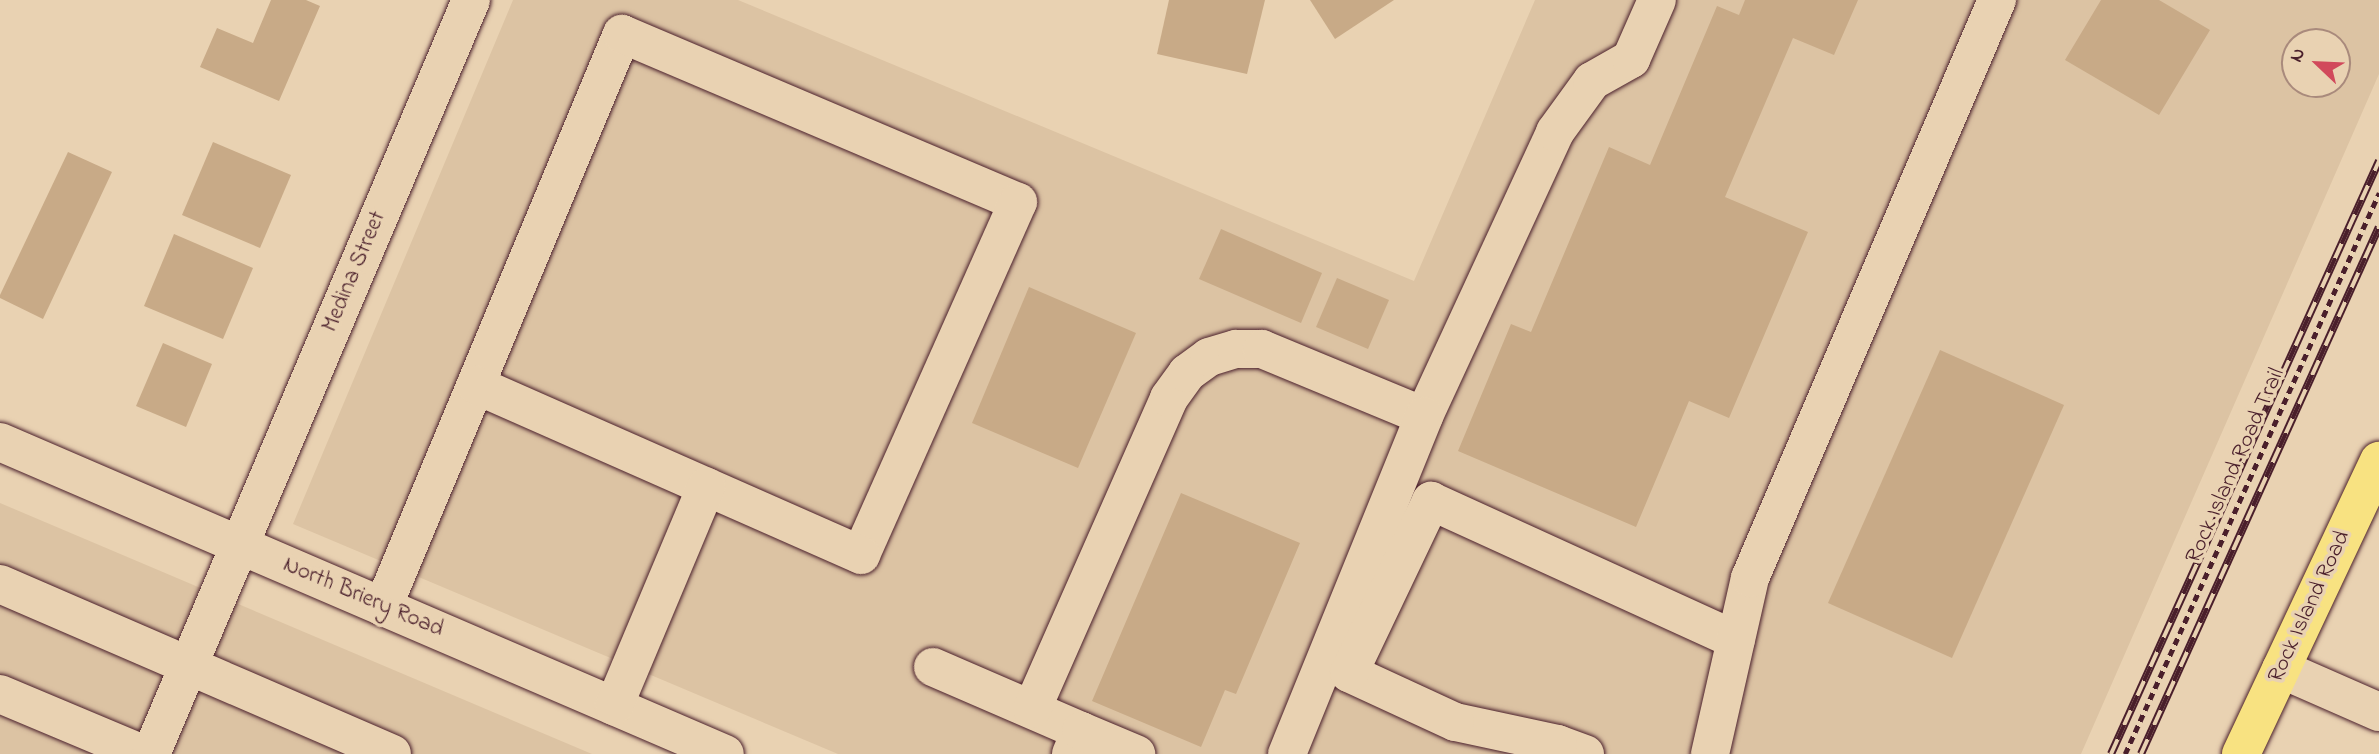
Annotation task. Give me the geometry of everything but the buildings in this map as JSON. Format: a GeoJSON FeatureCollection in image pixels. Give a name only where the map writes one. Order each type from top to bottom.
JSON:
{"type":"FeatureCollection","features":[{"type":"Feature","properties":{"kind":"main road","name":"Rock Island Road"},"geometry":{"type":"LineString","coordinates":[[2241,754],[2379,461]]}},
{"type":"Feature","properties":{"kind":"street","name":"Medina Street"},"geometry":{"type":"LineString","coordinates":[[151,754],[471,0]]}},
{"type":"Feature","properties":{"kind":"street"},"geometry":{"type":"LineString","coordinates":[[1287,754],[1424,416],[1555,132],[1592,81],[1631,59],[1657,0]]}},
{"type":"Feature","properties":{"kind":"street"},"geometry":{"type":"LineString","coordinates":[[1710,754],[1750,579],[1997,0]]}},
{"type":"Feature","properties":{"kind":"street"},"geometry":{"type":"LineString","coordinates":[[383,607],[622,34],[1018,202],[860,555],[476,385]]}},
{"type":"Feature","properties":{"kind":"street"},"geometry":{"type":"LineString","coordinates":[[1032,709],[1169,398],[1187,373],[1209,357],[1236,349],[1262,349],[1424,416]]}},
{"type":"Feature","properties":{"kind":"street","name":"North Briery Road"},"geometry":{"type":"LineString","coordinates":[[0,442],[725,754]]}},
{"type":"Feature","properties":{"kind":"street"},"geometry":{"type":"LineString","coordinates":[[1397,482],[1431,501],[1736,640]]}},
{"type":"Feature","properties":{"kind":"street"},"geometry":{"type":"LineString","coordinates":[[614,706],[706,487]]}},
{"type":"Feature","properties":{"kind":"street"},"geometry":{"type":"LineString","coordinates":[[1431,501],[1349,673],[1455,722],[1558,744],[1585,754]]}},
{"type":"Feature","properties":{"kind":"street"},"geometry":{"type":"LineString","coordinates":[[0,584],[392,754]]}},
{"type":"Feature","properties":{"kind":"street"},"geometry":{"type":"LineString","coordinates":[[933,667],[1032,709],[1076,742],[1136,754]]}},
{"type":"Feature","properties":{"kind":"street"},"geometry":{"type":"LineString","coordinates":[[2281,669],[2379,712]]}},
{"type":"Feature","properties":{"kind":"street"},"geometry":{"type":"LineString","coordinates":[[0,694],[143,754]]}},
{"type":"Feature","properties":{"kind":"path","name":"Rock Island Road Trail"},"geometry":{"type":"LineString","coordinates":[[2125,754],[2379,192]]}},
{"type":"Feature","properties":{"kind":"shaded area"},"geometry":{"type":"Polygon","coordinates":[[[513,0],[738,0],[1414,281],[1535,0],[2379,0],[2379,74],[2081,754],[838,754],[293,524],[513,0]]]}},
{"type":"Feature","properties":{"kind":"shaded area"},"geometry":{"type":"Polygon","coordinates":[[[0,503],[592,754],[0,754],[0,503]]]}},
{"type":"Feature","properties":{"kind":"railway"},"geometry":{"type":"LineString","coordinates":[[2111,754],[2379,161]]}},
{"type":"Feature","properties":{"kind":"railway"},"geometry":{"type":"LineString","coordinates":[[2141,754],[2379,227]]}}]}
